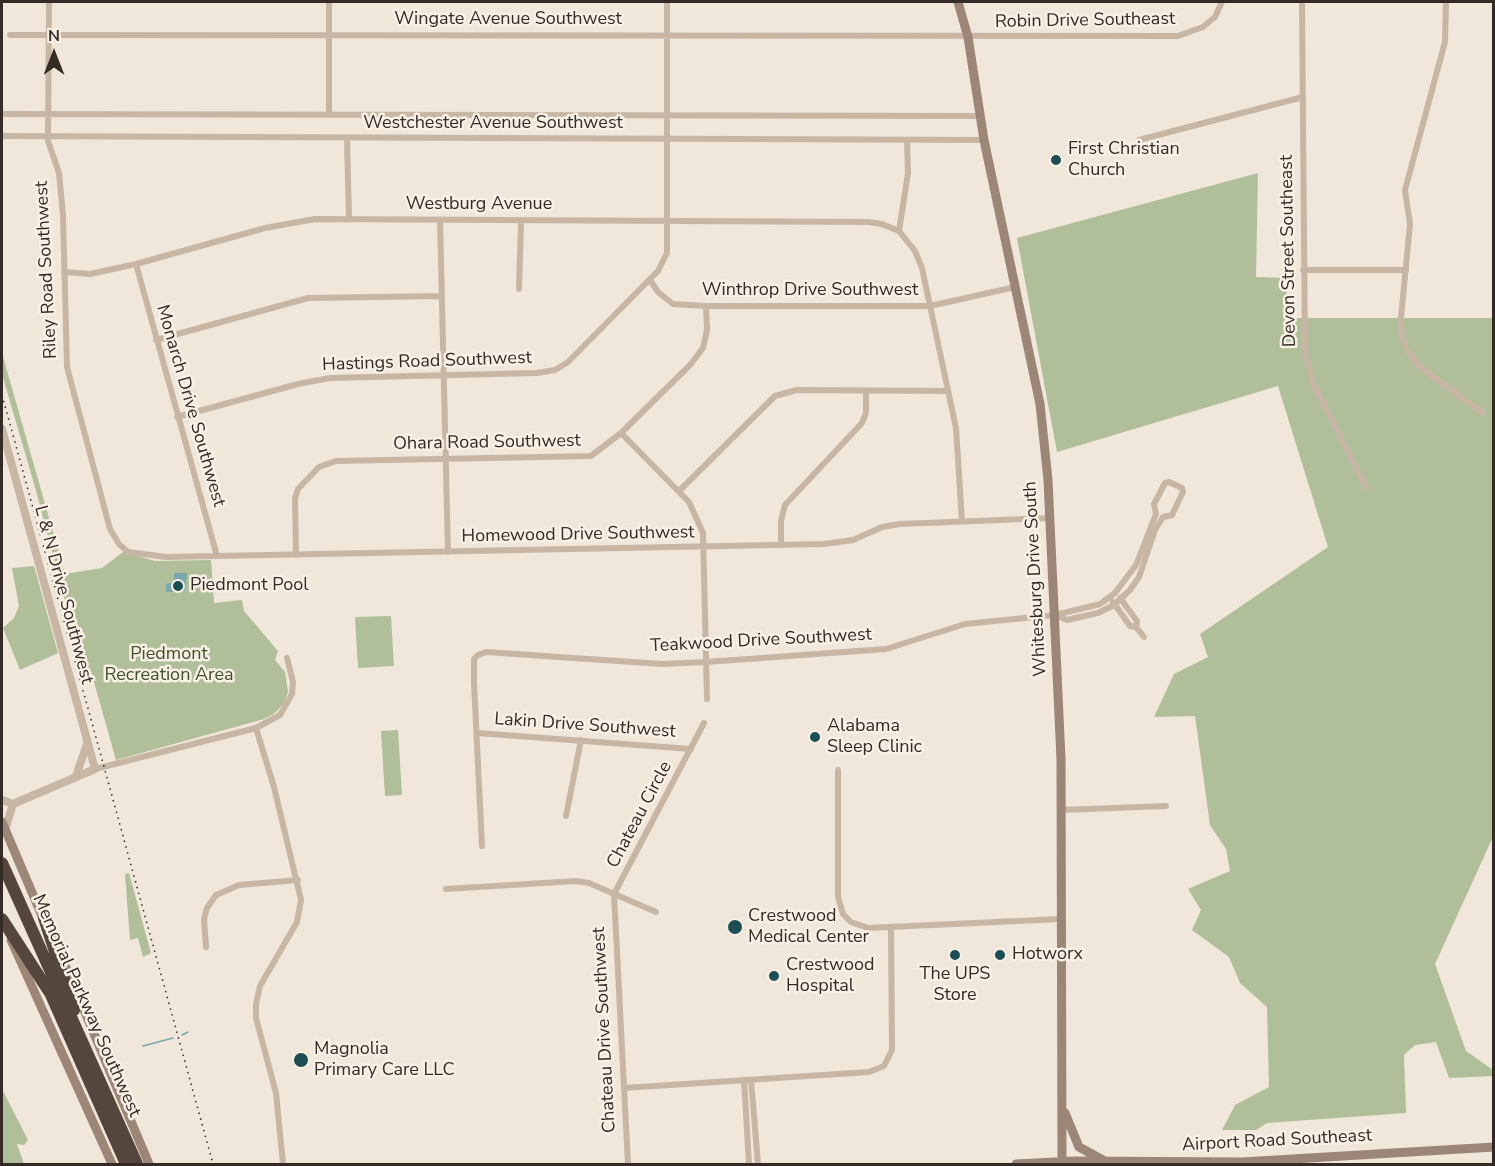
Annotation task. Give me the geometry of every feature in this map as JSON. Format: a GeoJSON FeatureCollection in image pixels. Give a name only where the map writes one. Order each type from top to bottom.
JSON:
{"type":"FeatureCollection","features":[{"type":"Feature","properties":{"kind":"highway","name":"Memorial Parkway Southwest"},"geometry":{"type":"LineString","coordinates":[[2,863],[137,1164]]}},
{"type":"Feature","properties":{"kind":"highway","name":"Memorial Parkway Southwest"},"geometry":{"type":"LineString","coordinates":[[2,879],[126,1164]]}},
{"type":"Feature","properties":{"kind":"highway"},"geometry":{"type":"LineString","coordinates":[[2,918],[51,994]]}},
{"type":"Feature","properties":{"kind":"highway"},"geometry":{"type":"LineString","coordinates":[[44,918],[48,939],[72,1002],[78,1029]]}},
{"type":"Feature","properties":{"kind":"main road"},"geometry":{"type":"LineString","coordinates":[[952,2],[959,6]]}},
{"type":"Feature","properties":{"kind":"main road","name":"Whitesburg Drive South"},"geometry":{"type":"LineString","coordinates":[[959,6],[968,37],[984,140],[1040,404],[1050,518],[1062,810],[1060,919],[1062,1163]]}},
{"type":"Feature","properties":{"kind":"main road"},"geometry":{"type":"LineString","coordinates":[[3,826],[149,1164]]}},
{"type":"Feature","properties":{"kind":"main road"},"geometry":{"type":"LineString","coordinates":[[2,918],[112,1164]]}},
{"type":"Feature","properties":{"kind":"main road"},"geometry":{"type":"LineString","coordinates":[[1062,1102],[1079,1147],[1106,1161]]}},
{"type":"Feature","properties":{"kind":"main road","name":"Airport Road Southeast"},"geometry":{"type":"LineString","coordinates":[[1016,1164],[1106,1161],[1254,1163],[1494,1147]]}},
{"type":"Feature","properties":{"kind":"street","name":"Riley Road Southwest"},"geometry":{"type":"LineString","coordinates":[[49,2],[48,137],[59,173],[67,367],[112,532]]}},
{"type":"Feature","properties":{"kind":"street"},"geometry":{"type":"LineString","coordinates":[[329,2],[329,114]]}},
{"type":"Feature","properties":{"kind":"street","name":"Hastings Road Southwest"},"geometry":{"type":"LineString","coordinates":[[177,417],[298,384],[330,378],[537,373],[555,370],[568,362],[650,280],[658,271],[667,253],[667,2]]}},
{"type":"Feature","properties":{"kind":"street","name":"Robin Drive Southeast"},"geometry":{"type":"LineString","coordinates":[[968,37],[1190,34],[1215,17],[1222,2]]}},
{"type":"Feature","properties":{"kind":"street","name":"Devon Street Southeast"},"geometry":{"type":"LineString","coordinates":[[1302,2],[1303,337],[1310,372],[1366,487]]}},
{"type":"Feature","properties":{"kind":"street"},"geometry":{"type":"LineString","coordinates":[[1446,2],[1445,42],[1405,190],[1410,224],[1400,328],[1405,347],[1419,366],[1483,413]]}},
{"type":"Feature","properties":{"kind":"street","name":"Wingate Avenue Southwest"},"geometry":{"type":"LineString","coordinates":[[10,34],[968,37]]}},
{"type":"Feature","properties":{"kind":"street"},"geometry":{"type":"LineString","coordinates":[[1139,140],[1303,97]]}},
{"type":"Feature","properties":{"kind":"street","name":"Westchester Avenue Southwest"},"geometry":{"type":"LineString","coordinates":[[2,114],[980,116]]}},
{"type":"Feature","properties":{"kind":"street","name":"Westchester Avenue Southwest"},"geometry":{"type":"LineString","coordinates":[[2,136],[984,140]]}},
{"type":"Feature","properties":{"kind":"street"},"geometry":{"type":"LineString","coordinates":[[347,138],[349,219]]}},
{"type":"Feature","properties":{"kind":"street"},"geometry":{"type":"LineString","coordinates":[[907,140],[908,173],[899,231],[915,251],[922,268],[956,428],[962,521]]}},
{"type":"Feature","properties":{"kind":"street","name":"Westburg Avenue"},"geometry":{"type":"LineString","coordinates":[[64,272],[90,274],[136,264],[293,221],[349,219],[868,222],[899,231]]}},
{"type":"Feature","properties":{"kind":"street"},"geometry":{"type":"LineString","coordinates":[[440,220],[448,552]]}},
{"type":"Feature","properties":{"kind":"street"},"geometry":{"type":"LineString","coordinates":[[519,289],[521,220]]}},
{"type":"Feature","properties":{"kind":"street","name":"Monarch Drive Southwest"},"geometry":{"type":"LineString","coordinates":[[136,264],[217,556]]}},
{"type":"Feature","properties":{"kind":"street"},"geometry":{"type":"LineString","coordinates":[[1303,270],[1406,270]]}},
{"type":"Feature","properties":{"kind":"street","name":"Winthrop Drive Southwest"},"geometry":{"type":"LineString","coordinates":[[650,280],[658,292],[673,304],[706,306],[930,306],[1015,287]]}},
{"type":"Feature","properties":{"kind":"street"},"geometry":{"type":"LineString","coordinates":[[156,340],[308,298],[441,296]]}},
{"type":"Feature","properties":{"kind":"street","name":"Ohara Road Southwest"},"geometry":{"type":"LineString","coordinates":[[296,555],[295,498],[298,489],[319,467],[336,461],[591,456],[621,433],[690,365],[703,348],[707,330],[706,306]]}},
{"type":"Feature","properties":{"kind":"street"},"geometry":{"type":"LineString","coordinates":[[679,491],[775,396],[797,390],[947,391]]}},
{"type":"Feature","properties":{"kind":"street"},"geometry":{"type":"LineString","coordinates":[[781,545],[781,521],[785,505],[862,423],[866,413],[866,391]]}},
{"type":"Feature","properties":{"kind":"street","name":"L & N Drive Southwest"},"geometry":{"type":"LineString","coordinates":[[2,429],[95,769]]}},
{"type":"Feature","properties":{"kind":"street"},"geometry":{"type":"LineString","coordinates":[[621,433],[689,502],[699,520],[703,533],[707,699]]}},
{"type":"Feature","properties":{"kind":"street"},"geometry":{"type":"LineString","coordinates":[[1169,482],[1182,488],[1183,492],[1172,515],[1163,517],[1155,530],[1139,577],[1121,599],[1098,613],[1074,619],[1067,620],[1055,615],[1100,604],[1112,595],[1136,565],[1156,514],[1154,504],[1165,483],[1169,482]]}},
{"type":"Feature","properties":{"kind":"street","name":"Homewood Drive Southwest"},"geometry":{"type":"LineString","coordinates":[[112,532],[128,552],[144,556],[296,555],[841,543],[882,527],[1050,518]]}},
{"type":"Feature","properties":{"kind":"street"},"geometry":{"type":"LineString","coordinates":[[1112,595],[1121,599],[1137,621],[1136,627]]}},
{"type":"Feature","properties":{"kind":"street"},"geometry":{"type":"LineString","coordinates":[[1112,595],[1114,605],[1130,626],[1136,627],[1144,637]]}},
{"type":"Feature","properties":{"kind":"street","name":"Teakwood Drive Southwest"},"geometry":{"type":"LineString","coordinates":[[482,846],[474,659],[478,655],[486,652],[662,664],[706,662],[886,649],[965,624],[1055,615]]}},
{"type":"Feature","properties":{"kind":"street"},"geometry":{"type":"LineString","coordinates":[[3,826],[13,804],[76,776],[95,769],[256,728],[280,715],[288,705],[293,682],[287,658]]}},
{"type":"Feature","properties":{"kind":"street","name":"Chateau Circle"},"geometry":{"type":"LineString","coordinates":[[614,894],[704,723]]}},
{"type":"Feature","properties":{"kind":"street"},"geometry":{"type":"LineString","coordinates":[[256,728],[298,880],[301,900],[297,922],[260,986],[256,1004],[256,1018],[276,1093],[283,1164]]}},
{"type":"Feature","properties":{"kind":"street","name":"Lakin Drive Southwest"},"geometry":{"type":"LineString","coordinates":[[477,733],[691,749]]}},
{"type":"Feature","properties":{"kind":"street"},"geometry":{"type":"LineString","coordinates":[[566,816],[581,740]]}},
{"type":"Feature","properties":{"kind":"street"},"geometry":{"type":"LineString","coordinates":[[76,776],[88,742]]}},
{"type":"Feature","properties":{"kind":"street"},"geometry":{"type":"LineString","coordinates":[[838,770],[839,905],[843,914],[859,927],[891,928],[1060,919]]}},
{"type":"Feature","properties":{"kind":"street"},"geometry":{"type":"LineString","coordinates":[[2,800],[13,804]]}},
{"type":"Feature","properties":{"kind":"street"},"geometry":{"type":"LineString","coordinates":[[1062,810],[1166,806]]}},
{"type":"Feature","properties":{"kind":"street"},"geometry":{"type":"LineString","coordinates":[[206,947],[204,920],[207,908],[216,895],[239,885],[298,880]]}},
{"type":"Feature","properties":{"kind":"street"},"geometry":{"type":"LineString","coordinates":[[446,889],[576,881],[589,883],[656,912]]}},
{"type":"Feature","properties":{"kind":"street","name":"Chateau Drive Southwest"},"geometry":{"type":"LineString","coordinates":[[614,894],[628,1164]]}},
{"type":"Feature","properties":{"kind":"street"},"geometry":{"type":"LineString","coordinates":[[624,1088],[869,1072],[884,1066],[892,1050],[891,928]]}},
{"type":"Feature","properties":{"kind":"street"},"geometry":{"type":"LineString","coordinates":[[747,1080],[749,1164]]}},
{"type":"Feature","properties":{"kind":"street"},"geometry":{"type":"LineString","coordinates":[[747,1080],[758,1164]]}},
{"type":"Feature","properties":{"kind":"green space"},"geometry":{"type":"Polygon","coordinates":[[[1258,173],[1256,277],[1286,278],[1287,318],[1493,318],[1493,837],[1435,964],[1466,1051],[1493,1070],[1493,1076],[1449,1078],[1436,1042],[1415,1045],[1404,1055],[1406,1113],[1267,1123],[1256,1130],[1222,1130],[1235,1105],[1269,1087],[1267,1007],[1240,983],[1229,957],[1192,930],[1201,910],[1188,889],[1230,871],[1226,849],[1210,825],[1195,716],[1154,717],[1174,674],[1208,657],[1200,634],[1328,547],[1278,386],[1057,452],[1017,238],[1258,173]]]}},
{"type":"Feature","properties":{"kind":"green space","name":"Piedmont Recreation Area"},"geometry":{"type":"Polygon","coordinates":[[[2,353],[65,574],[102,568],[123,552],[155,561],[211,560],[214,603],[242,600],[244,611],[278,651],[275,660],[285,672],[288,692],[284,703],[274,714],[264,719],[116,760],[90,668],[83,670],[35,487],[2,374],[2,353]]]}},
{"type":"Feature","properties":{"kind":"green space"},"geometry":{"type":"Polygon","coordinates":[[[34,566],[58,653],[20,670],[3,628],[14,618],[19,606],[12,568],[34,566]]]}},
{"type":"Feature","properties":{"kind":"green space"},"geometry":{"type":"Polygon","coordinates":[[[391,616],[394,666],[358,668],[355,617],[391,616]]]}},
{"type":"Feature","properties":{"kind":"green space"},"geometry":{"type":"Polygon","coordinates":[[[398,730],[402,795],[385,796],[381,731],[398,730]]]}},
{"type":"Feature","properties":{"kind":"green space"},"geometry":{"type":"Polygon","coordinates":[[[129,873],[151,953],[143,957],[138,938],[130,940],[125,874],[129,873]]]}},
{"type":"Feature","properties":{"kind":"green space"},"geometry":{"type":"Polygon","coordinates":[[[2,1089],[28,1140],[24,1145],[17,1144],[24,1164],[2,1164],[2,1089]]]}},
{"type":"Feature","properties":{"kind":"water"},"geometry":{"type":"Polygon","coordinates":[[[174,573],[187,573],[185,591],[166,592],[166,584],[174,582],[174,573]]]}},
{"type":"Feature","properties":{"kind":"waterway"},"geometry":{"type":"LineString","coordinates":[[182,1035],[188,1032]]}},
{"type":"Feature","properties":{"kind":"waterway"},"geometry":{"type":"LineString","coordinates":[[143,1046],[173,1038]]}},
{"type":"Feature","properties":{"kind":"railway"},"geometry":{"type":"LineString","coordinates":[[2,395],[213,1164]]}},
{"type":"Feature","properties":{"kind":"place","name":"First Christian Church"},"geometry":{"type":"Point","coordinates":[1056,160]}},
{"type":"Feature","properties":{"kind":"place","name":"Piedmont Pool"},"geometry":{"type":"Point","coordinates":[178,586]}},
{"type":"Feature","properties":{"kind":"place","name":"Alabama Sleep Clinic"},"geometry":{"type":"Point","coordinates":[815,737]}},
{"type":"Feature","properties":{"kind":"place","name":"Crestwood Medical Center"},"geometry":{"type":"Point","coordinates":[735,927]}},
{"type":"Feature","properties":{"kind":"place","name":"The UPS Store"},"geometry":{"type":"Point","coordinates":[955,955]}},
{"type":"Feature","properties":{"kind":"place","name":"Hotworx"},"geometry":{"type":"Point","coordinates":[1000,955]}},
{"type":"Feature","properties":{"kind":"place","name":"Crestwood Hospital"},"geometry":{"type":"Point","coordinates":[774,976]}},
{"type":"Feature","properties":{"kind":"place","name":"Magnolia Primary Care LLC"},"geometry":{"type":"Point","coordinates":[301,1060]}}]}
